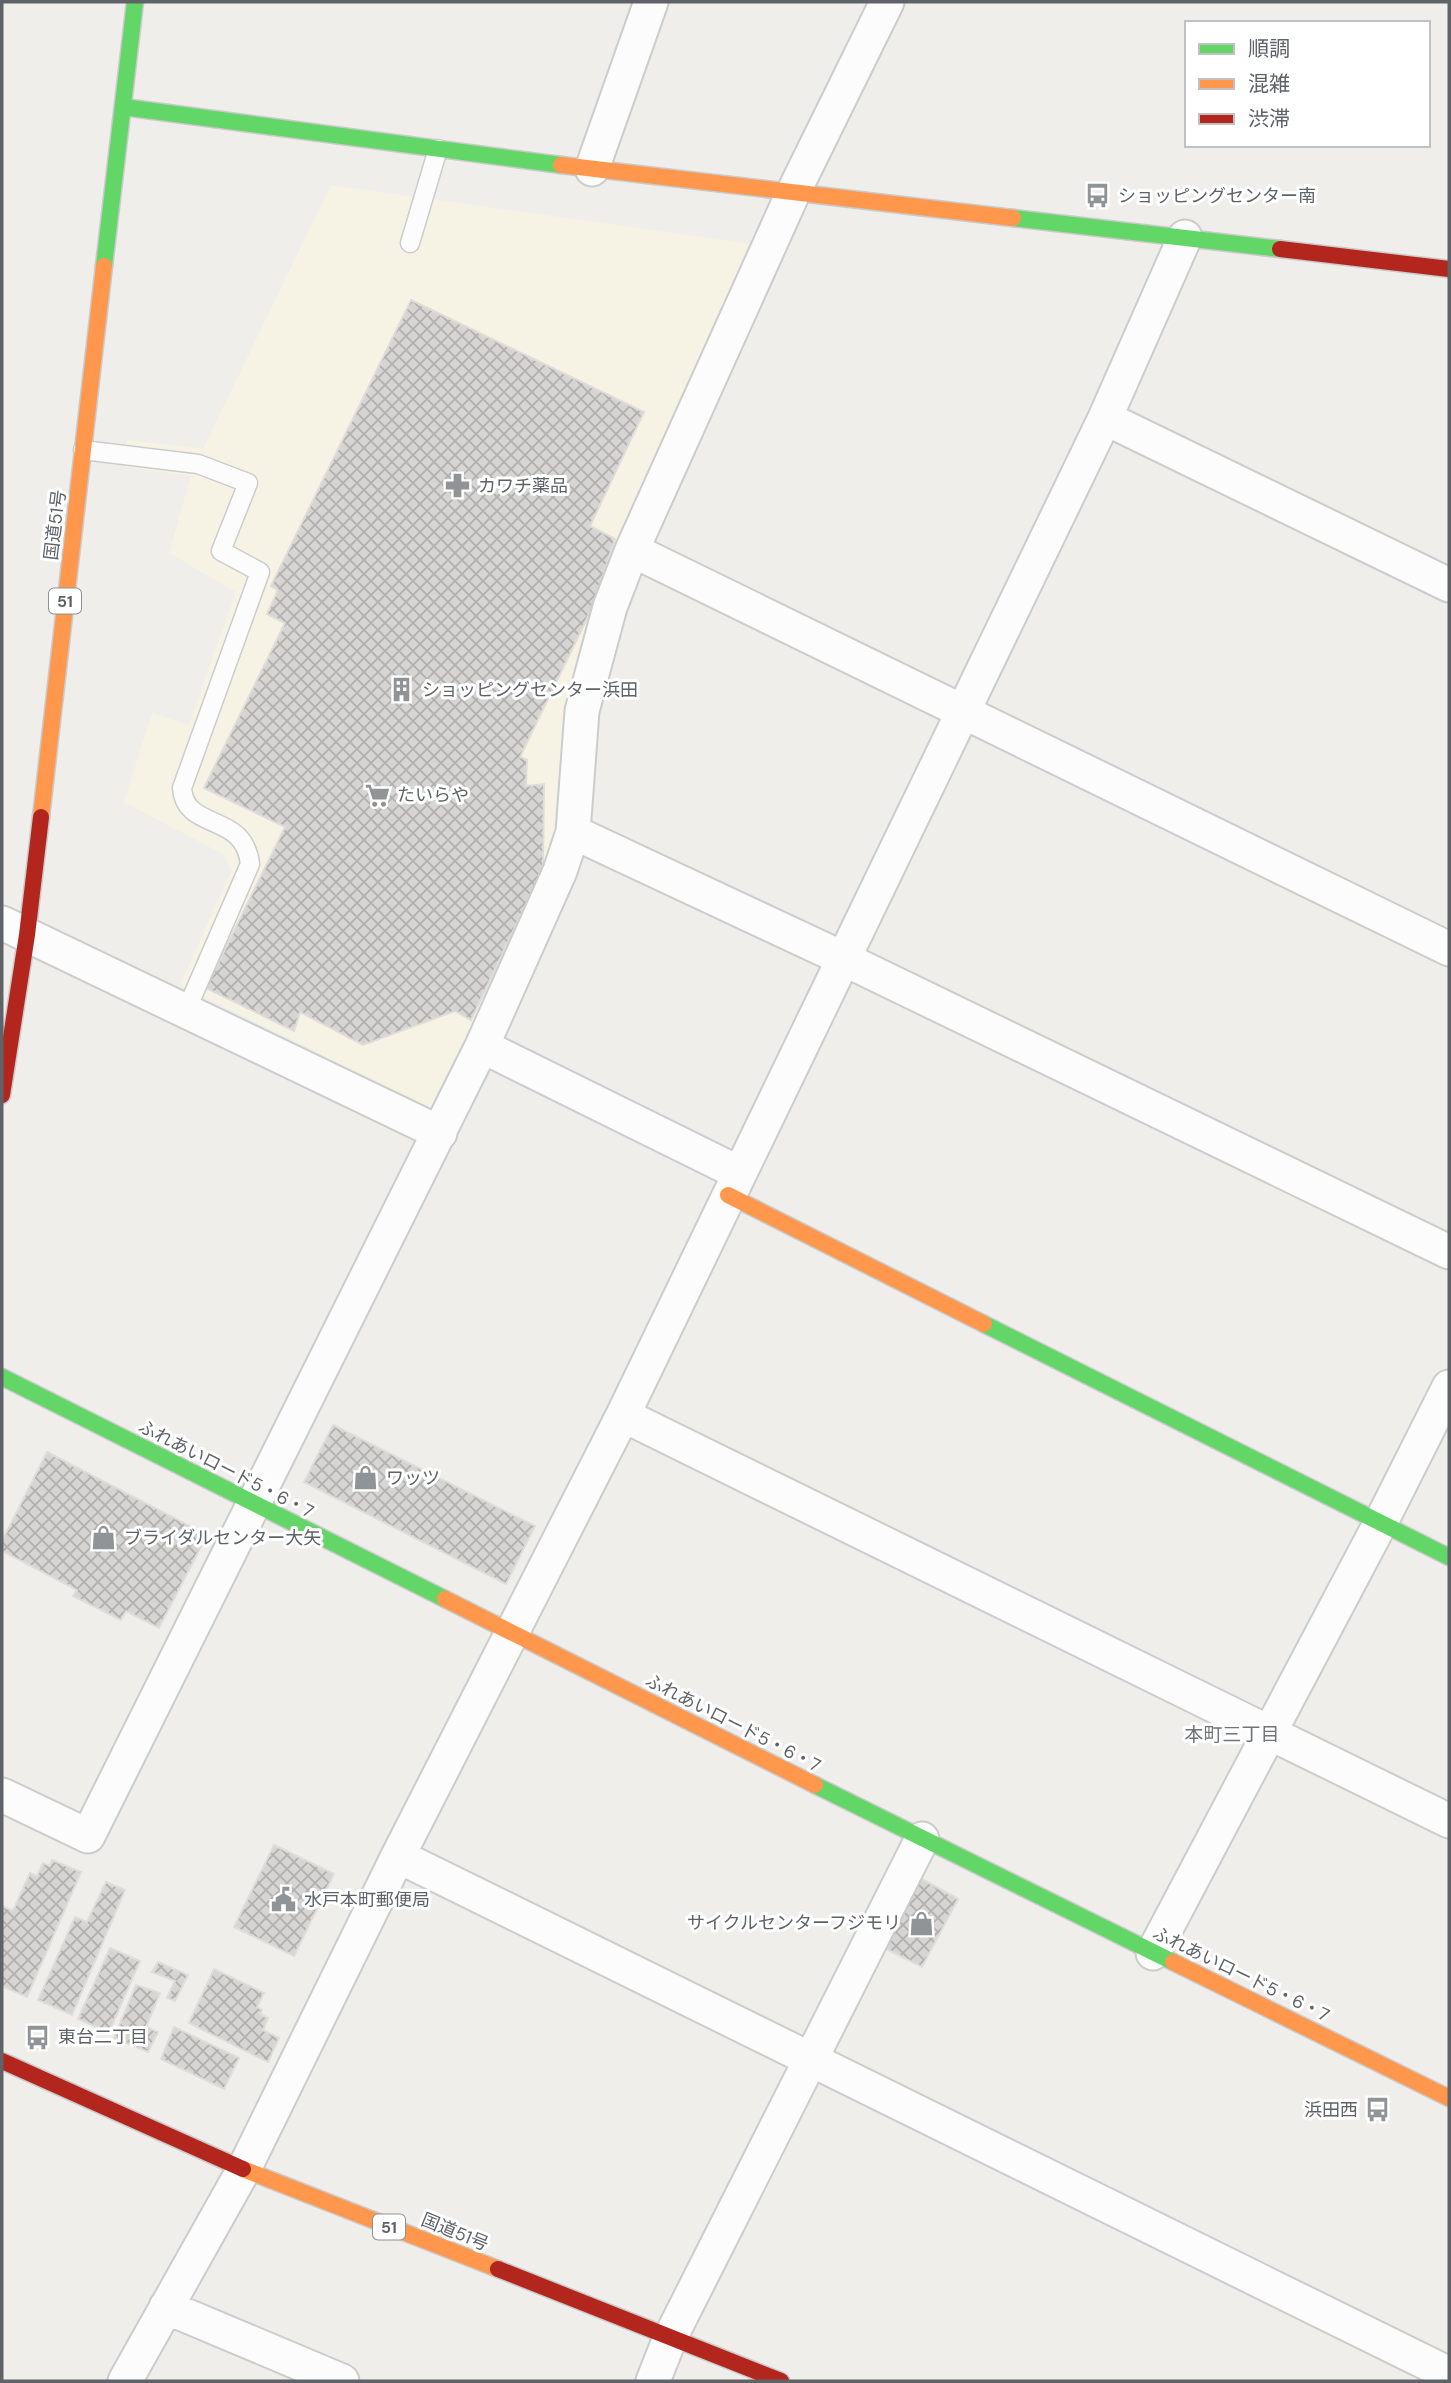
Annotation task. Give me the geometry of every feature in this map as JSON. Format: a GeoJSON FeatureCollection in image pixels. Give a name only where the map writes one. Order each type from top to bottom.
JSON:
{"type":"FeatureCollection","features":[{"type":"Feature","properties":{"kind":"main road","name":"国道51号"},"geometry":{"type":"LineString","coordinates":[[2,1095],[14,929],[83,450],[135,2]]}},
{"type":"Feature","properties":{"kind":"main road"},"geometry":{"type":"LineString","coordinates":[[122,107],[592,169],[1449,269]]}},
{"type":"Feature","properties":{"kind":"main road"},"geometry":{"type":"LineString","coordinates":[[734,1184],[1449,1557]]}},
{"type":"Feature","properties":{"kind":"main road","name":"ふれあいロード5・6・7"},"geometry":{"type":"LineString","coordinates":[[2,1377],[922,1839],[1449,2098]]}},
{"type":"Feature","properties":{"kind":"main road","name":"国道51号"},"geometry":{"type":"LineString","coordinates":[[2,2061],[244,2169],[781,2381]]}},
{"type":"Feature","properties":{"kind":"street"},"geometry":{"type":"LineString","coordinates":[[592,169],[651,2]]}},
{"type":"Feature","properties":{"kind":"street"},"geometry":{"type":"LineString","coordinates":[[2,1795],[88,1836],[440,1133],[560,872],[573,832],[582,711],[596,652],[632,550],[793,193],[887,2]]}},
{"type":"Feature","properties":{"kind":"street"},"geometry":{"type":"LineString","coordinates":[[125,2381],[244,2169],[398,1856],[623,1415],[1105,418],[1185,237]]}},
{"type":"Feature","properties":{"kind":"street"},"geometry":{"type":"LineString","coordinates":[[1105,418],[1449,585]]}},
{"type":"Feature","properties":{"kind":"street"},"geometry":{"type":"LineString","coordinates":[[632,550],[1449,948]]}},
{"type":"Feature","properties":{"kind":"street"},"geometry":{"type":"LineString","coordinates":[[573,832],[842,958],[1449,1252]]}},
{"type":"Feature","properties":{"kind":"street"},"geometry":{"type":"LineString","coordinates":[[14,929],[440,1133]]}},
{"type":"Feature","properties":{"kind":"street"},"geometry":{"type":"LineString","coordinates":[[482,1045],[734,1184]]}},
{"type":"Feature","properties":{"kind":"street"},"geometry":{"type":"LineString","coordinates":[[1153,1952],[1271,1733],[1449,1387]]}},
{"type":"Feature","properties":{"kind":"street"},"geometry":{"type":"LineString","coordinates":[[623,1415],[1449,1821]]}},
{"type":"Feature","properties":{"kind":"street"},"geometry":{"type":"LineString","coordinates":[[653,2381],[670,2338],[807,2061],[922,1839]]}},
{"type":"Feature","properties":{"kind":"street"},"geometry":{"type":"LineString","coordinates":[[398,1856],[807,2061],[1195,2247],[1449,2374]]}},
{"type":"Feature","properties":{"kind":"street"},"geometry":{"type":"LineString","coordinates":[[166,2307],[342,2381]]}},
{"type":"Feature","properties":{"kind":"lane"},"geometry":{"type":"LineString","coordinates":[[410,243],[439,149]]}},
{"type":"Feature","properties":{"kind":"lane"},"geometry":{"type":"LineString","coordinates":[[83,450],[198,464],[248,483],[221,551],[260,572],[182,788],[183,800],[192,811],[242,837],[250,864],[186,1011]]}},
{"type":"Feature","properties":{"kind":"shaded area"},"geometry":{"type":"Polygon","coordinates":[[[331,185],[751,244],[619,536],[581,654],[570,702],[559,780],[559,847],[436,1110],[180,985],[232,870],[223,854],[124,802],[152,713],[189,725],[236,592],[169,553],[191,476],[125,467],[127,440],[203,449],[331,185]]]}},
{"type":"Feature","properties":{"kind":"building","name":"ショッピングセンター浜田"},"geometry":{"type":"Polygon","coordinates":[[[411,300],[644,412],[590,526],[615,539],[592,608],[520,757],[527,760],[526,786],[544,784],[543,868],[471,1020],[455,1011],[363,1045],[300,1012],[294,1031],[206,988],[285,827],[204,788],[285,623],[267,614],[278,590],[271,586],[411,300]]]}},
{"type":"Feature","properties":{"kind":"building"},"geometry":{"type":"Polygon","coordinates":[[[333,1425],[535,1526],[506,1584],[304,1482],[333,1425]]]}},
{"type":"Feature","properties":{"kind":"building","name":"ブライダルセンター大矢"},"geometry":{"type":"Polygon","coordinates":[[[47,1452],[207,1535],[159,1628],[126,1611],[121,1620],[73,1596],[77,1590],[2,1551],[2,1541],[47,1452]]]}},
{"type":"Feature","properties":{"kind":"building"},"geometry":{"type":"Polygon","coordinates":[[[274,1845],[334,1874],[294,1956],[234,1927],[274,1845]]]}},
{"type":"Feature","properties":{"kind":"building"},"geometry":{"type":"Polygon","coordinates":[[[52,1860],[81,1872],[27,1997],[2,1986],[2,1906],[13,1911],[30,1873],[37,1876],[43,1863],[50,1866],[52,1860]]]}},
{"type":"Feature","properties":{"kind":"building","name":"サイクルセンターフジモリ"},"geometry":{"type":"Polygon","coordinates":[[[920,1878],[958,1899],[922,1967],[884,1948],[920,1878]]]}},
{"type":"Feature","properties":{"kind":"building"},"geometry":{"type":"Polygon","coordinates":[[[106,1882],[125,1890],[72,2015],[38,2000],[75,1917],[87,1922],[106,1882]]]}},
{"type":"Feature","properties":{"kind":"building"},"geometry":{"type":"Polygon","coordinates":[[[110,1948],[140,1961],[109,2032],[78,2019],[110,1948]]]}},
{"type":"Feature","properties":{"kind":"building"},"geometry":{"type":"Polygon","coordinates":[[[158,1962],[188,1975],[175,2001],[167,1998],[175,1981],[152,1972],[158,1962]]]}},
{"type":"Feature","properties":{"kind":"building"},"geometry":{"type":"Polygon","coordinates":[[[214,1969],[264,1993],[257,2007],[262,2010],[260,2014],[268,2018],[263,2030],[279,2038],[268,2062],[189,2023],[214,1969]]]}},
{"type":"Feature","properties":{"kind":"building"},"geometry":{"type":"Polygon","coordinates":[[[136,1985],[160,1993],[146,2027],[158,2032],[148,2052],[114,2038],[136,1985]]]}},
{"type":"Feature","properties":{"kind":"building"},"geometry":{"type":"Polygon","coordinates":[[[174,2027],[239,2058],[224,2089],[161,2059],[174,2027]]]}},
{"type":"Feature","properties":{"kind":"traffic: fast"},"geometry":{"type":"LineString","coordinates":[[104,266],[135,2]]}},
{"type":"Feature","properties":{"kind":"traffic: fast"},"geometry":{"type":"LineString","coordinates":[[123,107],[561,165]]}},
{"type":"Feature","properties":{"kind":"traffic: fast"},"geometry":{"type":"LineString","coordinates":[[1013,218],[1280,249]]}},
{"type":"Feature","properties":{"kind":"traffic: fast"},"geometry":{"type":"LineString","coordinates":[[984,1324],[1449,1557]]}},
{"type":"Feature","properties":{"kind":"traffic: fast"},"geometry":{"type":"LineString","coordinates":[[2,1377],[445,1599]]}},
{"type":"Feature","properties":{"kind":"traffic: fast"},"geometry":{"type":"LineString","coordinates":[[815,1785],[1173,1962]]}},
{"type":"Feature","properties":{"kind":"traffic: slow"},"geometry":{"type":"LineString","coordinates":[[561,165],[1013,218]]}},
{"type":"Feature","properties":{"kind":"traffic: slow"},"geometry":{"type":"LineString","coordinates":[[41,817],[104,266]]}},
{"type":"Feature","properties":{"kind":"traffic: slow"},"geometry":{"type":"LineString","coordinates":[[728,1195],[984,1324]]}},
{"type":"Feature","properties":{"kind":"traffic: slow"},"geometry":{"type":"LineString","coordinates":[[445,1599],[815,1785]]}},
{"type":"Feature","properties":{"kind":"traffic: slow"},"geometry":{"type":"LineString","coordinates":[[1173,1962],[1449,2098]]}},
{"type":"Feature","properties":{"kind":"traffic: slow"},"geometry":{"type":"LineString","coordinates":[[243,2169],[498,2269]]}},
{"type":"Feature","properties":{"kind":"traffic: jam"},"geometry":{"type":"LineString","coordinates":[[1280,249],[1449,269]]}},
{"type":"Feature","properties":{"kind":"traffic: jam"},"geometry":{"type":"LineString","coordinates":[[2,1095],[27,935],[41,817]]}},
{"type":"Feature","properties":{"kind":"traffic: jam"},"geometry":{"type":"LineString","coordinates":[[2,2061],[243,2169]]}},
{"type":"Feature","properties":{"kind":"traffic: jam"},"geometry":{"type":"LineString","coordinates":[[498,2269],[781,2381]]}},
{"type":"Feature","properties":{"kind":"place","name":"ショッピングセンター南"},"geometry":{"type":"Point","coordinates":[1098,196]}},
{"type":"Feature","properties":{"kind":"place","name":"カワチ薬品"},"geometry":{"type":"Point","coordinates":[458,486]}},
{"type":"Feature","properties":{"kind":"place","name":"ショッピングセンター浜田"},"geometry":{"type":"Point","coordinates":[402,690]}},
{"type":"Feature","properties":{"kind":"place","name":"たいらや"},"geometry":{"type":"Point","coordinates":[377,795]}},
{"type":"Feature","properties":{"kind":"place","name":"ワッツ"},"geometry":{"type":"Point","coordinates":[366,1478]}},
{"type":"Feature","properties":{"kind":"place","name":"ブライダルセンター大矢"},"geometry":{"type":"Point","coordinates":[104,1538]}},
{"type":"Feature","properties":{"kind":"place","name":"水戸本町郵便局"},"geometry":{"type":"Point","coordinates":[284,1900]}},
{"type":"Feature","properties":{"kind":"place","name":"サイクルセンターフジモリ"},"geometry":{"type":"Point","coordinates":[921,1923]}},
{"type":"Feature","properties":{"kind":"place","name":"東台二丁目"},"geometry":{"type":"Point","coordinates":[38,2037]}},
{"type":"Feature","properties":{"kind":"place","name":"浜田西"},"geometry":{"type":"Point","coordinates":[1378,2110]}},
{"type":"Feature","properties":{"kind":"district","name":"本町三丁目"},"geometry":{"type":"Point","coordinates":[1232,1734]}}]}
